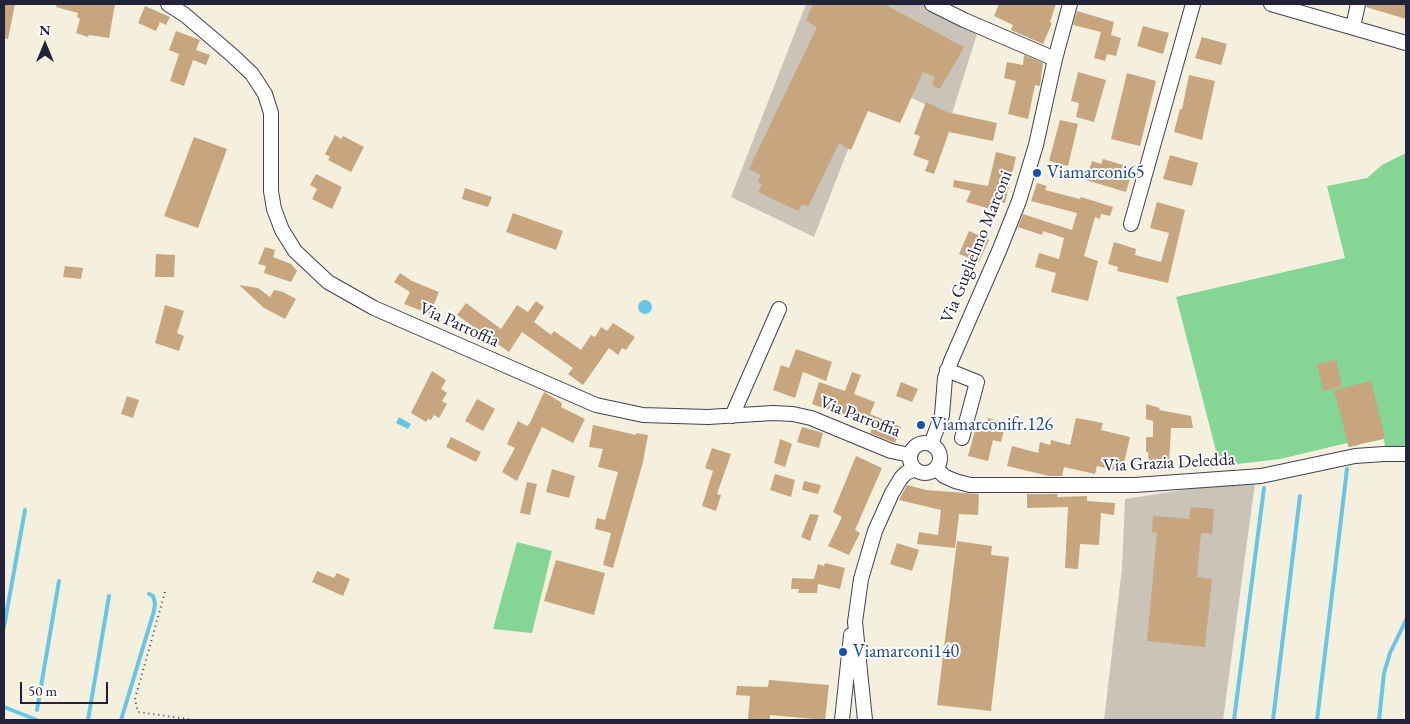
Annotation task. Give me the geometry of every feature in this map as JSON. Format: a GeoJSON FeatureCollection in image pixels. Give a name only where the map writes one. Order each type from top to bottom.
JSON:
{"type":"FeatureCollection","features":[{"type":"Feature","properties":{"kind":"street","name":"Via Parroffia"},"geometry":{"type":"LineString","coordinates":[[168,4],[185,14],[232,55],[252,74],[265,94],[271,113],[274,209],[282,230],[295,251],[328,282],[374,308],[596,404],[644,415],[708,417],[773,413],[793,414],[811,418],[891,451],[910,455]]}},
{"type":"Feature","properties":{"kind":"street"},"geometry":{"type":"LineString","coordinates":[[932,4],[964,20],[1055,58]]}},
{"type":"Feature","properties":{"kind":"street","name":"Via Guglielmo Marconi"},"geometry":{"type":"LineString","coordinates":[[931,444],[942,415],[947,370],[1019,201],[1036,145],[1055,58],[1070,4]]}},
{"type":"Feature","properties":{"kind":"street"},"geometry":{"type":"LineString","coordinates":[[1131,224],[1193,4]]}},
{"type":"Feature","properties":{"kind":"street"},"geometry":{"type":"LineString","coordinates":[[1272,4],[1406,43]]}},
{"type":"Feature","properties":{"kind":"street"},"geometry":{"type":"LineString","coordinates":[[1353,27],[1358,4]]}},
{"type":"Feature","properties":{"kind":"street"},"geometry":{"type":"LineString","coordinates":[[732,416],[779,309]]}},
{"type":"Feature","properties":{"kind":"street"},"geometry":{"type":"LineString","coordinates":[[947,370],[976,382],[962,438]]}},
{"type":"Feature","properties":{"kind":"street"},"geometry":{"type":"LineString","coordinates":[[920,444],[931,444],[940,456],[940,461],[936,468],[927,473],[922,473],[912,465],[910,455],[912,450],[920,444]]}},
{"type":"Feature","properties":{"kind":"street","name":"Via Grazia Deledda"},"geometry":{"type":"LineString","coordinates":[[936,468],[944,476],[970,485],[1135,485],[1261,476],[1355,456],[1406,454]]}},
{"type":"Feature","properties":{"kind":"street"},"geometry":{"type":"LineString","coordinates":[[842,720],[851,637],[861,579],[875,531],[901,478],[906,473],[915,469]]}},
{"type":"Feature","properties":{"kind":"street"},"geometry":{"type":"LineString","coordinates":[[855,622],[865,720]]}},
{"type":"Feature","properties":{"kind":"path"},"geometry":{"type":"LineString","coordinates":[[165,592],[135,699],[138,712],[194,720]]}},
{"type":"Feature","properties":{"kind":"shaded area"},"geometry":{"type":"Polygon","coordinates":[[[806,4],[946,4],[981,21],[951,117],[875,80],[814,237],[731,197],[806,4]]]}},
{"type":"Feature","properties":{"kind":"shaded area"},"geometry":{"type":"Polygon","coordinates":[[[1255,483],[1223,720],[1104,720],[1122,568],[1125,499],[1214,485],[1255,483]]]}},
{"type":"Feature","properties":{"kind":"green space"},"geometry":{"type":"Polygon","coordinates":[[[1406,153],[1406,447],[1385,447],[1384,439],[1370,442],[1369,438],[1358,441],[1359,445],[1349,447],[1347,443],[1280,459],[1220,466],[1176,297],[1345,258],[1327,186],[1367,178],[1382,165],[1406,153]]]}},
{"type":"Feature","properties":{"kind":"green space"},"geometry":{"type":"Polygon","coordinates":[[[517,542],[552,551],[532,633],[493,629],[517,542]]]}},
{"type":"Feature","properties":{"kind":"water"},"geometry":{"type":"Polygon","coordinates":[[[645,300],[650,302],[652,307],[650,312],[645,314],[640,312],[638,307],[640,302],[645,300]]]}},
{"type":"Feature","properties":{"kind":"water"},"geometry":{"type":"Polygon","coordinates":[[[399,417],[411,424],[408,429],[396,423],[399,417]]]}},
{"type":"Feature","properties":{"kind":"building"},"geometry":{"type":"Polygon","coordinates":[[[4,4],[15,4],[8,39],[4,38],[4,4]]]}},
{"type":"Feature","properties":{"kind":"building"},"geometry":{"type":"Polygon","coordinates":[[[57,4],[115,4],[109,38],[89,35],[88,37],[76,33],[80,19],[77,17],[78,13],[56,7],[57,4]]]}},
{"type":"Feature","properties":{"kind":"building"},"geometry":{"type":"Polygon","coordinates":[[[813,4],[884,4],[964,47],[940,89],[932,85],[935,77],[923,72],[900,123],[868,111],[851,150],[839,143],[808,207],[802,204],[798,211],[758,192],[762,184],[758,182],[761,175],[749,169],[817,27],[806,21],[813,4]]]}},
{"type":"Feature","properties":{"kind":"building"},"geometry":{"type":"Polygon","coordinates":[[[999,4],[1056,4],[1050,22],[1052,23],[1043,44],[1011,30],[1013,25],[994,16],[999,4]]]}},
{"type":"Feature","properties":{"kind":"building"},"geometry":{"type":"Polygon","coordinates":[[[1367,4],[1406,4],[1406,19],[1366,7],[1367,4]]]}},
{"type":"Feature","properties":{"kind":"building"},"geometry":{"type":"Polygon","coordinates":[[[145,6],[170,17],[166,25],[160,22],[156,31],[138,23],[145,6]]]}},
{"type":"Feature","properties":{"kind":"building"},"geometry":{"type":"Polygon","coordinates":[[[1077,11],[1114,22],[1111,35],[1121,38],[1116,56],[1107,54],[1105,61],[1094,58],[1101,32],[1073,25],[1077,11]]]}},
{"type":"Feature","properties":{"kind":"building"},"geometry":{"type":"Polygon","coordinates":[[[1143,26],[1169,33],[1163,54],[1137,46],[1143,26]]]}},
{"type":"Feature","properties":{"kind":"building"},"geometry":{"type":"Polygon","coordinates":[[[176,31],[200,40],[196,50],[210,55],[206,65],[193,60],[184,86],[170,81],[179,54],[169,50],[176,31]]]}},
{"type":"Feature","properties":{"kind":"building"},"geometry":{"type":"Polygon","coordinates":[[[1202,37],[1227,44],[1221,65],[1195,58],[1202,37]]]}},
{"type":"Feature","properties":{"kind":"building"},"geometry":{"type":"Polygon","coordinates":[[[1024,55],[1043,63],[1040,86],[1035,85],[1028,119],[1008,114],[1016,81],[1004,78],[1007,62],[1023,65],[1024,55]]]}},
{"type":"Feature","properties":{"kind":"building"},"geometry":{"type":"Polygon","coordinates":[[[1078,72],[1106,80],[1094,122],[1076,117],[1079,103],[1071,101],[1078,72]]]}},
{"type":"Feature","properties":{"kind":"building"},"geometry":{"type":"Polygon","coordinates":[[[1127,73],[1156,81],[1140,146],[1111,139],[1127,73]]]}},
{"type":"Feature","properties":{"kind":"building"},"geometry":{"type":"Polygon","coordinates":[[[1189,75],[1215,81],[1202,140],[1174,132],[1180,109],[1182,109],[1189,75]]]}},
{"type":"Feature","properties":{"kind":"building"},"geometry":{"type":"Polygon","coordinates":[[[926,102],[947,112],[997,123],[993,141],[949,132],[934,174],[925,171],[929,161],[913,155],[920,136],[914,134],[926,102]]]}},
{"type":"Feature","properties":{"kind":"building"},"geometry":{"type":"Polygon","coordinates":[[[1060,120],[1078,124],[1068,166],[1049,161],[1060,120]]]}},
{"type":"Feature","properties":{"kind":"building"},"geometry":{"type":"Polygon","coordinates":[[[335,135],[341,139],[343,136],[364,147],[351,172],[328,160],[330,157],[325,154],[335,135]]]}},
{"type":"Feature","properties":{"kind":"building"},"geometry":{"type":"Polygon","coordinates":[[[194,137],[227,149],[198,228],[164,216],[194,137]]]}},
{"type":"Feature","properties":{"kind":"building"},"geometry":{"type":"Polygon","coordinates":[[[996,152],[1016,157],[1005,203],[997,201],[994,210],[966,202],[971,191],[953,187],[954,180],[988,186],[996,152]]]}},
{"type":"Feature","properties":{"kind":"building"},"geometry":{"type":"Polygon","coordinates":[[[1170,155],[1198,163],[1192,186],[1163,179],[1170,155]]]}},
{"type":"Feature","properties":{"kind":"building"},"geometry":{"type":"Polygon","coordinates":[[[1103,159],[1123,165],[1122,169],[1132,172],[1126,192],[1086,180],[1092,161],[1101,164],[1103,159]]]}},
{"type":"Feature","properties":{"kind":"building"},"geometry":{"type":"Polygon","coordinates":[[[316,174],[342,187],[332,209],[312,199],[317,189],[310,185],[316,174]]]}},
{"type":"Feature","properties":{"kind":"building"},"geometry":{"type":"Polygon","coordinates":[[[1037,183],[1047,186],[1045,190],[1080,199],[1081,197],[1113,207],[1110,216],[1101,214],[1100,219],[1095,217],[1084,256],[1098,261],[1088,301],[1051,292],[1056,273],[1035,267],[1039,253],[1059,259],[1064,238],[1043,231],[1042,235],[1018,227],[1023,214],[1072,230],[1077,213],[1031,201],[1037,183]]]}},
{"type":"Feature","properties":{"kind":"building"},"geometry":{"type":"Polygon","coordinates":[[[465,188],[492,197],[488,207],[462,199],[465,188]]]}},
{"type":"Feature","properties":{"kind":"building"},"geometry":{"type":"Polygon","coordinates":[[[1157,202],[1185,210],[1168,283],[1117,271],[1118,267],[1108,264],[1114,242],[1136,249],[1135,255],[1161,262],[1169,233],[1150,228],[1157,202]]]}},
{"type":"Feature","properties":{"kind":"building"},"geometry":{"type":"Polygon","coordinates":[[[513,213],[563,231],[556,250],[506,232],[513,213]]]}},
{"type":"Feature","properties":{"kind":"building"},"geometry":{"type":"Polygon","coordinates":[[[969,231],[989,240],[979,262],[959,254],[969,231]]]}},
{"type":"Feature","properties":{"kind":"building"},"geometry":{"type":"Polygon","coordinates":[[[265,247],[275,250],[273,257],[291,264],[297,271],[291,282],[264,273],[266,266],[258,264],[265,247]]]}},
{"type":"Feature","properties":{"kind":"building"},"geometry":{"type":"Polygon","coordinates":[[[156,254],[175,255],[174,277],[155,277],[156,254]]]}},
{"type":"Feature","properties":{"kind":"building"},"geometry":{"type":"Polygon","coordinates":[[[65,266],[83,268],[81,279],[63,277],[65,266]]]}},
{"type":"Feature","properties":{"kind":"building"},"geometry":{"type":"Polygon","coordinates":[[[400,273],[412,281],[439,292],[430,314],[404,304],[410,292],[394,282],[400,273]]]}},
{"type":"Feature","properties":{"kind":"building"},"geometry":{"type":"Polygon","coordinates":[[[239,285],[258,288],[270,297],[274,290],[283,292],[296,299],[285,319],[264,308],[239,285]]]}},
{"type":"Feature","properties":{"kind":"building"},"geometry":{"type":"Polygon","coordinates":[[[536,301],[544,307],[534,322],[551,335],[554,331],[581,350],[591,335],[595,337],[601,327],[607,331],[613,323],[635,337],[626,350],[622,348],[618,355],[609,348],[583,385],[568,374],[573,368],[522,332],[509,352],[457,315],[466,303],[501,329],[517,305],[528,312],[536,301]]]}},
{"type":"Feature","properties":{"kind":"building"},"geometry":{"type":"Polygon","coordinates":[[[165,305],[184,311],[177,333],[184,336],[179,351],[155,343],[165,305]]]}},
{"type":"Feature","properties":{"kind":"building"},"geometry":{"type":"Polygon","coordinates":[[[796,349],[832,362],[826,381],[803,372],[795,398],[773,390],[781,365],[789,368],[796,349]]]}},
{"type":"Feature","properties":{"kind":"building"},"geometry":{"type":"Polygon","coordinates":[[[1336,360],[1342,386],[1323,391],[1317,364],[1336,360]]]}},
{"type":"Feature","properties":{"kind":"building"},"geometry":{"type":"Polygon","coordinates":[[[432,371],[446,380],[441,389],[447,393],[442,401],[447,404],[439,418],[434,415],[431,420],[428,419],[426,422],[411,413],[432,371]]]}},
{"type":"Feature","properties":{"kind":"building"},"geometry":{"type":"Polygon","coordinates":[[[852,372],[861,375],[854,394],[875,402],[870,414],[901,427],[895,443],[870,433],[873,426],[812,404],[819,382],[845,391],[852,372]]]}},
{"type":"Feature","properties":{"kind":"building"},"geometry":{"type":"Polygon","coordinates":[[[1371,381],[1385,438],[1349,447],[1334,390],[1371,381]]]}},
{"type":"Feature","properties":{"kind":"building"},"geometry":{"type":"Polygon","coordinates":[[[901,382],[918,389],[912,402],[896,396],[901,382]]]}},
{"type":"Feature","properties":{"kind":"building"},"geometry":{"type":"Polygon","coordinates":[[[544,392],[562,403],[561,407],[585,419],[573,443],[542,427],[517,481],[502,472],[515,448],[507,444],[518,421],[527,426],[530,423],[544,392]]]}},
{"type":"Feature","properties":{"kind":"building"},"geometry":{"type":"Polygon","coordinates":[[[127,396],[139,400],[133,418],[121,414],[127,396]]]}},
{"type":"Feature","properties":{"kind":"building"},"geometry":{"type":"Polygon","coordinates":[[[477,399],[495,409],[483,431],[465,421],[477,399]]]}},
{"type":"Feature","properties":{"kind":"building"},"geometry":{"type":"Polygon","coordinates":[[[1146,404],[1160,408],[1159,410],[1191,416],[1193,428],[1171,428],[1169,464],[1149,464],[1148,452],[1146,452],[1146,437],[1153,437],[1153,421],[1146,419],[1146,404]]]}},
{"type":"Feature","properties":{"kind":"building"},"geometry":{"type":"Polygon","coordinates":[[[988,418],[1006,423],[1001,442],[993,440],[988,461],[968,456],[976,427],[985,429],[988,418]]]}},
{"type":"Feature","properties":{"kind":"building"},"geometry":{"type":"Polygon","coordinates":[[[1076,418],[1103,423],[1101,430],[1130,437],[1122,472],[1097,466],[1095,474],[1064,467],[1062,476],[1049,476],[1007,466],[1012,446],[1038,453],[1040,442],[1050,445],[1051,440],[1070,445],[1076,418]]]}},
{"type":"Feature","properties":{"kind":"building"},"geometry":{"type":"Polygon","coordinates":[[[593,425],[636,435],[636,433],[648,435],[643,462],[613,568],[603,565],[611,533],[595,529],[597,518],[605,520],[618,472],[598,467],[603,449],[589,447],[593,425]]]}},
{"type":"Feature","properties":{"kind":"building"},"geometry":{"type":"Polygon","coordinates":[[[802,427],[823,433],[819,448],[797,442],[802,427]]]}},
{"type":"Feature","properties":{"kind":"building"},"geometry":{"type":"Polygon","coordinates":[[[451,437],[481,452],[476,462],[446,447],[451,437]]]}},
{"type":"Feature","properties":{"kind":"building"},"geometry":{"type":"Polygon","coordinates":[[[780,439],[792,444],[785,467],[774,463],[780,439]]]}},
{"type":"Feature","properties":{"kind":"building"},"geometry":{"type":"Polygon","coordinates":[[[712,448],[731,454],[717,494],[721,495],[716,511],[702,506],[713,471],[705,468],[712,448]]]}},
{"type":"Feature","properties":{"kind":"building"},"geometry":{"type":"Polygon","coordinates":[[[856,456],[882,468],[855,530],[860,533],[849,555],[828,546],[842,517],[833,512],[856,456]]]}},
{"type":"Feature","properties":{"kind":"building"},"geometry":{"type":"Polygon","coordinates":[[[552,469],[575,476],[569,498],[546,492],[552,469]]]}},
{"type":"Feature","properties":{"kind":"building"},"geometry":{"type":"Polygon","coordinates":[[[775,474],[795,480],[791,497],[770,490],[775,474]]]}},
{"type":"Feature","properties":{"kind":"building"},"geometry":{"type":"Polygon","coordinates":[[[804,481],[821,485],[818,494],[802,490],[804,481]]]}},
{"type":"Feature","properties":{"kind":"building"},"geometry":{"type":"Polygon","coordinates":[[[527,482],[537,484],[530,515],[520,513],[527,482]]]}},
{"type":"Feature","properties":{"kind":"building"},"geometry":{"type":"Polygon","coordinates":[[[907,485],[926,490],[979,494],[978,515],[959,514],[955,548],[917,544],[919,532],[938,535],[941,510],[899,500],[907,485]]]}},
{"type":"Feature","properties":{"kind":"building"},"geometry":{"type":"Polygon","coordinates":[[[1027,494],[1058,494],[1057,497],[1087,496],[1087,501],[1115,503],[1114,515],[1101,513],[1099,545],[1080,544],[1078,569],[1065,568],[1068,507],[1027,508],[1027,494]]]}},
{"type":"Feature","properties":{"kind":"building"},"geometry":{"type":"Polygon","coordinates":[[[1191,507],[1214,509],[1212,534],[1201,533],[1197,577],[1212,579],[1205,647],[1147,641],[1157,533],[1152,532],[1153,516],[1189,519],[1191,507]]]}},
{"type":"Feature","properties":{"kind":"building"},"geometry":{"type":"Polygon","coordinates":[[[810,514],[819,515],[810,541],[801,537],[810,514]]]}},
{"type":"Feature","properties":{"kind":"building"},"geometry":{"type":"Polygon","coordinates":[[[957,541],[992,546],[991,555],[1009,557],[991,711],[937,705],[957,541]]]}},
{"type":"Feature","properties":{"kind":"building"},"geometry":{"type":"Polygon","coordinates":[[[897,543],[919,550],[912,571],[890,564],[897,543]]]}},
{"type":"Feature","properties":{"kind":"building"},"geometry":{"type":"Polygon","coordinates":[[[556,560],[605,573],[594,615],[544,601],[556,560]]]}},
{"type":"Feature","properties":{"kind":"building"},"geometry":{"type":"Polygon","coordinates":[[[825,563],[845,568],[840,589],[818,584],[817,593],[798,593],[799,589],[791,589],[792,578],[814,579],[818,564],[824,566],[825,563]]]}},
{"type":"Feature","properties":{"kind":"building"},"geometry":{"type":"Polygon","coordinates":[[[317,571],[334,578],[337,573],[350,579],[343,596],[312,582],[317,571]]]}},
{"type":"Feature","properties":{"kind":"building"},"geometry":{"type":"Polygon","coordinates":[[[769,680],[829,685],[825,720],[770,715],[770,720],[748,720],[750,696],[736,695],[737,686],[768,687],[769,680]]]}},
{"type":"Feature","properties":{"kind":"waterway"},"geometry":{"type":"LineString","coordinates":[[1317,720],[1347,469]]}},
{"type":"Feature","properties":{"kind":"waterway"},"geometry":{"type":"LineString","coordinates":[[1234,720],[1264,488]]}},
{"type":"Feature","properties":{"kind":"waterway"},"geometry":{"type":"LineString","coordinates":[[1273,720],[1300,496]]}},
{"type":"Feature","properties":{"kind":"waterway"},"geometry":{"type":"LineString","coordinates":[[4,627],[25,510]]}},
{"type":"Feature","properties":{"kind":"waterway"},"geometry":{"type":"LineString","coordinates":[[37,710],[59,581]]}},
{"type":"Feature","properties":{"kind":"waterway"},"geometry":{"type":"LineString","coordinates":[[121,720],[154,611],[155,603],[153,596],[149,594]]}},
{"type":"Feature","properties":{"kind":"waterway"},"geometry":{"type":"LineString","coordinates":[[88,720],[109,596]]}},
{"type":"Feature","properties":{"kind":"waterway"},"geometry":{"type":"LineString","coordinates":[[1379,720],[1384,673],[1390,653],[1406,620]]}},
{"type":"Feature","properties":{"kind":"waterway"},"geometry":{"type":"LineString","coordinates":[[4,707],[37,720]]}},
{"type":"Feature","properties":{"kind":"place","name":"Viamarconi65"},"geometry":{"type":"Point","coordinates":[1037,173]}},
{"type":"Feature","properties":{"kind":"place","name":"Viamarconifr.126"},"geometry":{"type":"Point","coordinates":[921,425]}},
{"type":"Feature","properties":{"kind":"place","name":"Viamarconi140"},"geometry":{"type":"Point","coordinates":[843,652]}}]}
